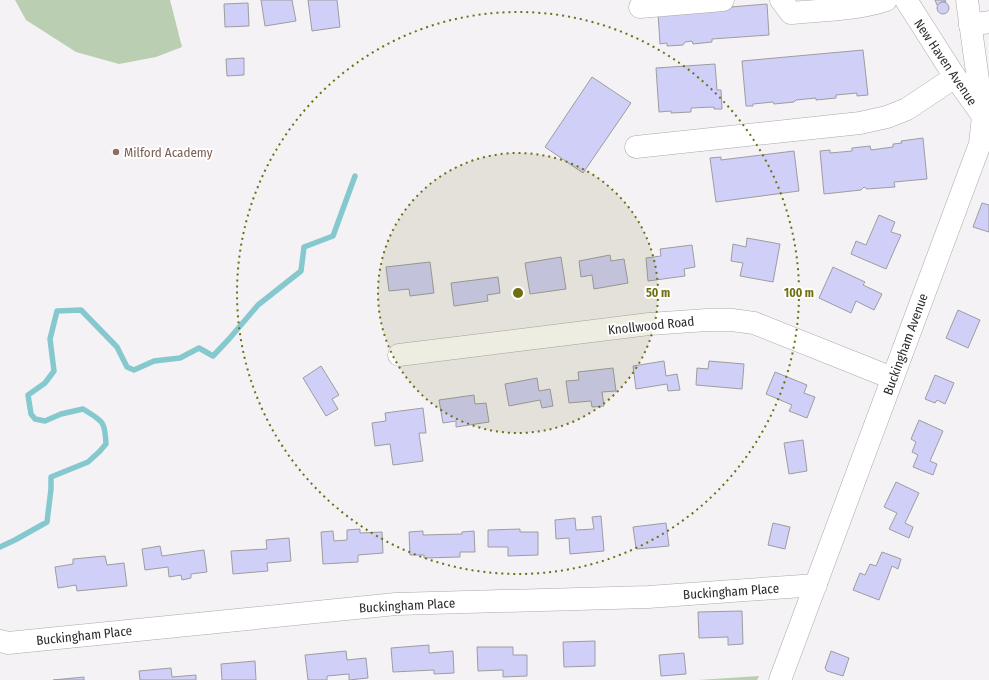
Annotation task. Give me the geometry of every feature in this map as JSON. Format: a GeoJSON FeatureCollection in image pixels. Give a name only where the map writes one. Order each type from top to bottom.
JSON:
{"type":"FeatureCollection","features":[{"type":"Feature","properties":{"kind":"street"},"geometry":{"type":"LineString","coordinates":[[640,7],[723,0]]}},
{"type":"Feature","properties":{"kind":"street"},"geometry":{"type":"LineString","coordinates":[[781,0],[791,13],[850,8],[886,0]]}},
{"type":"Feature","properties":{"kind":"street","name":"New Haven Avenue"},"geometry":{"type":"LineString","coordinates":[[906,0],[955,78],[986,120]]}},
{"type":"Feature","properties":{"kind":"street","name":"Buckingham Avenue"},"geometry":{"type":"LineString","coordinates":[[780,680],[980,144],[986,120],[979,24],[967,0]]}},
{"type":"Feature","properties":{"kind":"street"},"geometry":{"type":"LineString","coordinates":[[636,147],[860,123],[887,117],[907,109],[955,78]]}},
{"type":"Feature","properties":{"kind":"street","name":"Knollwood Road"},"geometry":{"type":"LineString","coordinates":[[400,356],[649,324],[707,320],[732,320],[754,323],[892,378]]}},
{"type":"Feature","properties":{"kind":"street","name":"Buckingham Place"},"geometry":{"type":"LineString","coordinates":[[0,640],[8,643],[396,604],[648,597],[816,585]]}},
{"type":"Feature","properties":{"kind":"green space"},"geometry":{"type":"Polygon","coordinates":[[[15,0],[170,0],[182,47],[156,57],[119,64],[76,52],[26,20],[15,0]]]}},
{"type":"Feature","properties":{"kind":"green space"},"geometry":{"type":"Polygon","coordinates":[[[759,676],[757,680],[698,680],[759,676]]]}},
{"type":"Feature","properties":{"kind":"building"},"geometry":{"type":"Polygon","coordinates":[[[261,0],[292,0],[296,21],[265,26],[261,0]]]}},
{"type":"Feature","properties":{"kind":"building"},"geometry":{"type":"Polygon","coordinates":[[[308,0],[337,0],[340,27],[312,31],[308,0]]]}},
{"type":"Feature","properties":{"kind":"building"},"geometry":{"type":"Polygon","coordinates":[[[935,0],[945,0],[946,2],[941,2],[937,5],[935,0]]]}},
{"type":"Feature","properties":{"kind":"building"},"geometry":{"type":"Polygon","coordinates":[[[941,2],[945,2],[949,8],[945,14],[941,14],[937,10],[937,6],[941,2]]]}},
{"type":"Feature","properties":{"kind":"building"},"geometry":{"type":"Polygon","coordinates":[[[248,3],[249,26],[225,27],[224,4],[248,3]]]}},
{"type":"Feature","properties":{"kind":"building"},"geometry":{"type":"Polygon","coordinates":[[[767,4],[769,35],[712,39],[712,42],[693,44],[692,41],[685,42],[683,45],[667,46],[667,43],[660,44],[658,13],[767,4]]]}},
{"type":"Feature","properties":{"kind":"building"},"geometry":{"type":"Polygon","coordinates":[[[863,50],[868,95],[857,96],[857,93],[836,95],[836,98],[816,100],[816,98],[796,100],[794,102],[774,104],[773,102],[746,106],[742,61],[863,50]]]}},
{"type":"Feature","properties":{"kind":"building"},"geometry":{"type":"Polygon","coordinates":[[[244,58],[244,75],[227,76],[226,59],[244,58]]]}},
{"type":"Feature","properties":{"kind":"building"},"geometry":{"type":"Polygon","coordinates":[[[715,64],[717,90],[721,90],[722,109],[714,109],[714,107],[691,108],[691,112],[659,112],[656,68],[715,64]]]}},
{"type":"Feature","properties":{"kind":"building"},"geometry":{"type":"Polygon","coordinates":[[[592,77],[631,103],[583,173],[545,147],[592,77]]]}},
{"type":"Feature","properties":{"kind":"building"},"geometry":{"type":"Polygon","coordinates":[[[923,138],[927,179],[894,182],[895,187],[867,189],[864,187],[861,190],[824,194],[820,151],[830,150],[830,153],[852,151],[852,148],[870,146],[871,150],[893,147],[893,144],[902,143],[901,141],[923,138]]]}},
{"type":"Feature","properties":{"kind":"building"},"geometry":{"type":"Polygon","coordinates":[[[794,151],[799,191],[716,202],[710,158],[721,157],[721,160],[794,151]]]}},
{"type":"Feature","properties":{"kind":"building"},"geometry":{"type":"Polygon","coordinates":[[[982,203],[989,205],[989,232],[973,227],[982,203]]]}},
{"type":"Feature","properties":{"kind":"building"},"geometry":{"type":"Polygon","coordinates":[[[879,215],[895,222],[891,232],[901,235],[886,269],[851,254],[856,241],[866,245],[879,215]]]}},
{"type":"Feature","properties":{"kind":"building"},"geometry":{"type":"Polygon","coordinates":[[[747,238],[780,244],[773,282],[740,276],[743,263],[731,261],[733,244],[746,247],[747,238]]]}},
{"type":"Feature","properties":{"kind":"building"},"geometry":{"type":"Polygon","coordinates":[[[692,245],[695,267],[684,269],[685,276],[648,281],[646,258],[661,256],[660,249],[692,245]]]}},
{"type":"Feature","properties":{"kind":"building"},"geometry":{"type":"Polygon","coordinates":[[[610,255],[611,261],[624,259],[628,283],[594,289],[592,275],[581,277],[579,261],[610,255]]]}},
{"type":"Feature","properties":{"kind":"building"},"geometry":{"type":"Polygon","coordinates":[[[561,257],[566,289],[530,294],[525,263],[561,257]]]}},
{"type":"Feature","properties":{"kind":"building"},"geometry":{"type":"Polygon","coordinates":[[[430,262],[434,293],[410,296],[409,289],[389,291],[386,267],[430,262]]]}},
{"type":"Feature","properties":{"kind":"building"},"geometry":{"type":"Polygon","coordinates":[[[833,267],[865,282],[863,285],[882,294],[874,310],[856,301],[851,313],[819,298],[833,267]]]}},
{"type":"Feature","properties":{"kind":"building"},"geometry":{"type":"Polygon","coordinates":[[[498,277],[500,293],[487,295],[488,301],[454,306],[451,283],[498,277]]]}},
{"type":"Feature","properties":{"kind":"building"},"geometry":{"type":"Polygon","coordinates":[[[958,310],[980,320],[968,348],[946,338],[958,310]]]}},
{"type":"Feature","properties":{"kind":"building"},"geometry":{"type":"Polygon","coordinates":[[[664,361],[666,376],[677,374],[680,390],[668,391],[667,384],[636,389],[633,366],[664,361]]]}},
{"type":"Feature","properties":{"kind":"building"},"geometry":{"type":"Polygon","coordinates":[[[709,361],[744,364],[742,389],[696,385],[697,368],[708,369],[709,361]]]}},
{"type":"Feature","properties":{"kind":"building"},"geometry":{"type":"Polygon","coordinates":[[[321,366],[339,395],[332,399],[338,409],[326,416],[303,378],[321,366]]]}},
{"type":"Feature","properties":{"kind":"building"},"geometry":{"type":"Polygon","coordinates":[[[613,368],[616,391],[602,392],[604,406],[592,407],[591,401],[569,403],[566,381],[579,380],[578,372],[613,368]]]}},
{"type":"Feature","properties":{"kind":"building"},"geometry":{"type":"Polygon","coordinates":[[[775,372],[807,385],[804,393],[815,397],[807,418],[789,411],[792,405],[766,394],[775,372]]]}},
{"type":"Feature","properties":{"kind":"building"},"geometry":{"type":"Polygon","coordinates":[[[935,375],[954,383],[945,404],[937,400],[935,403],[925,399],[935,375]]]}},
{"type":"Feature","properties":{"kind":"building"},"geometry":{"type":"Polygon","coordinates":[[[537,378],[539,391],[550,389],[553,406],[542,408],[540,400],[509,406],[505,384],[537,378]]]}},
{"type":"Feature","properties":{"kind":"building"},"geometry":{"type":"Polygon","coordinates":[[[474,395],[475,404],[486,403],[489,422],[456,427],[456,421],[443,423],[439,400],[474,395]]]}},
{"type":"Feature","properties":{"kind":"building"},"geometry":{"type":"Polygon","coordinates":[[[423,408],[426,433],[419,433],[423,461],[393,465],[390,444],[375,446],[372,423],[386,421],[385,413],[423,408]]]}},
{"type":"Feature","properties":{"kind":"building"},"geometry":{"type":"Polygon","coordinates":[[[919,420],[943,431],[930,461],[937,464],[933,475],[913,467],[918,455],[912,452],[916,442],[911,439],[919,420]]]}},
{"type":"Feature","properties":{"kind":"building"},"geometry":{"type":"Polygon","coordinates":[[[803,440],[807,471],[789,474],[784,443],[803,440]]]}},
{"type":"Feature","properties":{"kind":"building"},"geometry":{"type":"Polygon","coordinates":[[[896,482],[919,493],[905,523],[913,527],[909,538],[889,529],[897,513],[884,507],[896,482]]]}},
{"type":"Feature","properties":{"kind":"building"},"geometry":{"type":"Polygon","coordinates":[[[601,516],[604,551],[570,554],[569,538],[556,539],[555,520],[575,518],[576,530],[594,529],[592,517],[601,516]]]}},
{"type":"Feature","properties":{"kind":"building"},"geometry":{"type":"Polygon","coordinates":[[[666,523],[669,546],[636,548],[633,527],[666,523]]]}},
{"type":"Feature","properties":{"kind":"building"},"geometry":{"type":"Polygon","coordinates":[[[773,523],[790,527],[785,549],[768,545],[773,523]]]}},
{"type":"Feature","properties":{"kind":"building"},"geometry":{"type":"Polygon","coordinates":[[[360,529],[360,533],[382,532],[383,553],[358,555],[358,562],[323,564],[321,532],[333,531],[334,541],[347,540],[347,530],[360,529]]]}},
{"type":"Feature","properties":{"kind":"building"},"geometry":{"type":"Polygon","coordinates":[[[520,529],[520,532],[538,532],[538,555],[508,556],[508,547],[488,547],[488,530],[520,529]]]}},
{"type":"Feature","properties":{"kind":"building"},"geometry":{"type":"Polygon","coordinates":[[[423,531],[423,535],[462,534],[462,532],[474,531],[475,552],[460,552],[460,557],[424,558],[424,555],[410,555],[409,532],[423,531]]]}},
{"type":"Feature","properties":{"kind":"building"},"geometry":{"type":"Polygon","coordinates":[[[289,538],[291,561],[267,563],[268,571],[233,574],[231,551],[267,549],[266,540],[289,538]]]}},
{"type":"Feature","properties":{"kind":"building"},"geometry":{"type":"Polygon","coordinates":[[[160,546],[162,556],[204,550],[207,572],[191,574],[191,578],[182,580],[181,575],[169,577],[168,567],[145,570],[142,549],[160,546]]]}},
{"type":"Feature","properties":{"kind":"building"},"geometry":{"type":"Polygon","coordinates":[[[882,552],[901,559],[898,569],[892,566],[879,600],[853,590],[860,573],[865,575],[870,564],[876,566],[882,552]]]}},
{"type":"Feature","properties":{"kind":"building"},"geometry":{"type":"Polygon","coordinates":[[[105,556],[107,565],[124,563],[127,586],[77,591],[76,585],[58,588],[55,567],[73,564],[73,559],[105,556]]]}},
{"type":"Feature","properties":{"kind":"building"},"geometry":{"type":"Polygon","coordinates":[[[742,611],[743,644],[728,645],[728,637],[699,638],[698,612],[742,611]]]}},
{"type":"Feature","properties":{"kind":"building"},"geometry":{"type":"Polygon","coordinates":[[[595,641],[595,666],[564,667],[563,642],[595,641]]]}},
{"type":"Feature","properties":{"kind":"building"},"geometry":{"type":"Polygon","coordinates":[[[429,645],[429,653],[453,651],[454,673],[434,674],[434,670],[393,672],[391,648],[429,645]]]}},
{"type":"Feature","properties":{"kind":"building"},"geometry":{"type":"Polygon","coordinates":[[[477,647],[513,647],[513,655],[527,655],[527,676],[503,677],[503,670],[478,671],[477,647]]]}},
{"type":"Feature","properties":{"kind":"building"},"geometry":{"type":"Polygon","coordinates":[[[346,651],[347,660],[366,658],[368,678],[349,680],[349,674],[327,676],[327,680],[308,680],[305,655],[346,651]]]}},
{"type":"Feature","properties":{"kind":"building"},"geometry":{"type":"Polygon","coordinates":[[[831,651],[849,658],[843,676],[827,671],[825,668],[831,651]]]}},
{"type":"Feature","properties":{"kind":"building"},"geometry":{"type":"Polygon","coordinates":[[[684,653],[686,674],[661,676],[659,655],[684,653]]]}},
{"type":"Feature","properties":{"kind":"building"},"geometry":{"type":"Polygon","coordinates":[[[255,661],[256,680],[222,680],[221,664],[255,661]]]}},
{"type":"Feature","properties":{"kind":"building"},"geometry":{"type":"Polygon","coordinates":[[[171,668],[172,677],[196,675],[196,680],[140,680],[139,671],[171,668]]]}},
{"type":"Feature","properties":{"kind":"building"},"geometry":{"type":"Polygon","coordinates":[[[84,677],[84,680],[53,680],[84,677]]]}},
{"type":"Feature","properties":{"kind":"waterway"},"geometry":{"type":"LineString","coordinates":[[0,547],[47,522],[51,477],[88,462],[106,444],[105,430],[101,422],[83,409],[61,414],[45,421],[35,419],[31,414],[28,395],[45,383],[54,371],[50,339],[57,311],[81,310],[117,347],[127,367],[134,370],[154,361],[180,358],[199,348],[213,356],[258,305],[301,271],[304,247],[333,236],[355,176]]}},
{"type":"Feature","properties":{"kind":"place","name":"Milford Academy"},"geometry":{"type":"Point","coordinates":[116,152]}}]}
